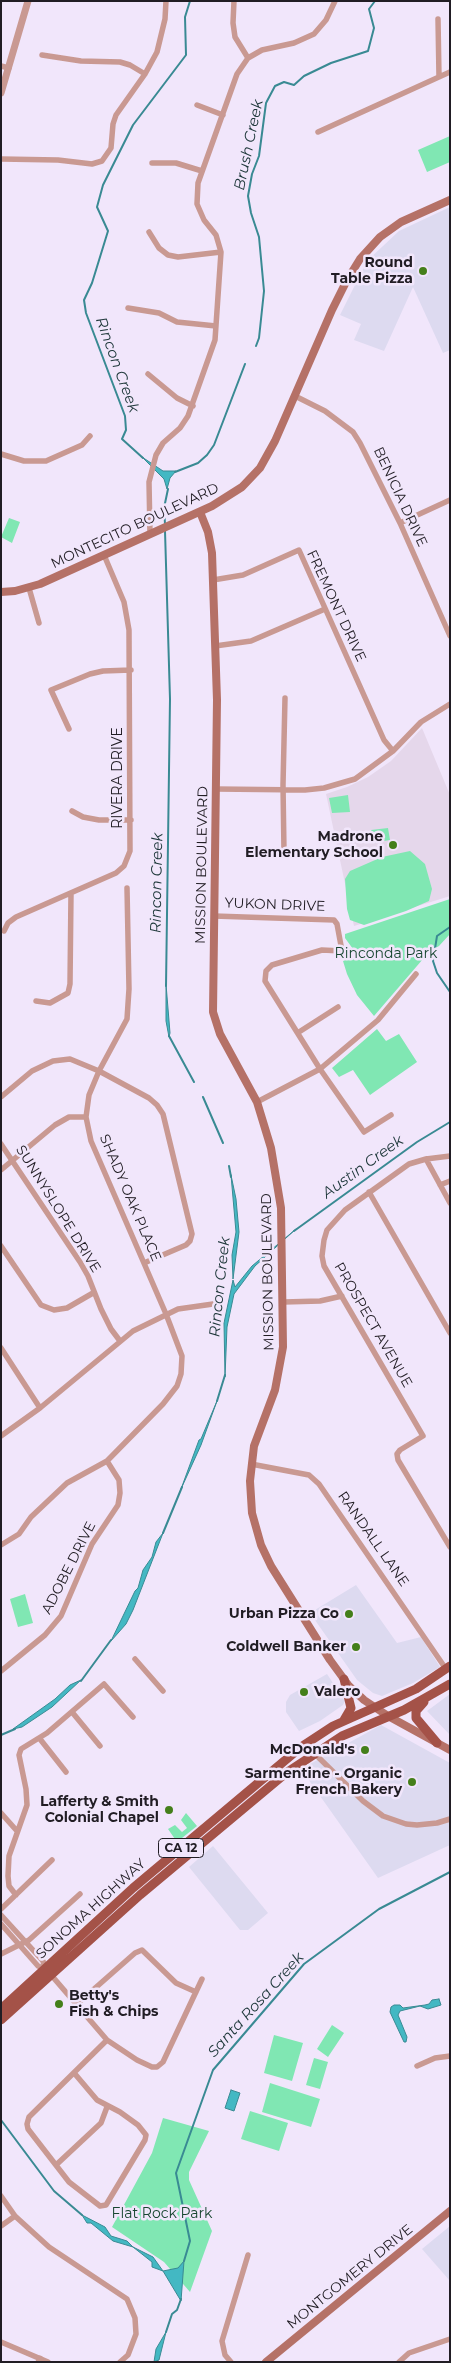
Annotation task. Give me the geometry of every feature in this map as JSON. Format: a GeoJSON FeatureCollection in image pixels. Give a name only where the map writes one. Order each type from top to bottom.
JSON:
{"type":"FeatureCollection","features":[{"type":"Feature","properties":{"kind":"main road","name":"MONTECITO BOULEVARD"},"geometry":{"type":"LineString","coordinates":[[1,592],[29,588],[200,512],[232,494],[260,468],[275,441],[332,310],[360,259],[380,237],[401,222],[450,200]]}},
{"type":"Feature","properties":{"kind":"main road","name":"MISSION BOULEVARD"},"geometry":{"type":"LineString","coordinates":[[200,512],[211,542],[215,646],[216,789],[212,1004],[215,1021],[257,1102],[271,1148],[281,1200],[284,1346],[274,1395],[256,1441],[251,1464],[252,1513],[265,1555],[344,1679],[356,1693],[388,1716],[450,1750]]}},
{"type":"Feature","properties":{"kind":"main road","name":"SONOMA HIGHWAY"},"geometry":{"type":"LineString","coordinates":[[1,2020],[133,1888],[291,1755],[316,1737],[344,1721],[416,1689],[448,1668]]}},
{"type":"Feature","properties":{"kind":"main road"},"geometry":{"type":"LineString","coordinates":[[344,1679],[352,1708],[344,1721]]}},
{"type":"Feature","properties":{"kind":"main road","name":"SONOMA HIGHWAY"},"geometry":{"type":"LineString","coordinates":[[1,2010],[49,1973],[286,1773],[342,1736],[428,1698],[450,1684]]}},
{"type":"Feature","properties":{"kind":"main road"},"geometry":{"type":"LineString","coordinates":[[428,1698],[417,1709],[416,1717],[437,1743]]}},
{"type":"Feature","properties":{"kind":"main road","name":"MONTGOMERY DRIVE"},"geometry":{"type":"LineString","coordinates":[[266,2362],[450,2211]]}},
{"type":"Feature","properties":{"kind":"street"},"geometry":{"type":"LineString","coordinates":[[1,93],[5,67],[28,1]]}},
{"type":"Feature","properties":{"kind":"street"},"geometry":{"type":"LineString","coordinates":[[1,159],[100,163],[111,148],[113,124],[116,115],[145,74],[160,45],[166,1]]}},
{"type":"Feature","properties":{"kind":"street"},"geometry":{"type":"LineString","coordinates":[[234,1],[233,23],[235,37],[248,58]]}},
{"type":"Feature","properties":{"kind":"street"},"geometry":{"type":"LineString","coordinates":[[150,534],[149,493],[151,472],[155,459],[163,443],[186,420],[193,406],[213,349],[221,252],[216,235],[204,220],[197,204],[198,184],[202,171],[237,74],[248,58],[262,50],[294,43],[314,34],[326,20],[335,1]]}},
{"type":"Feature","properties":{"kind":"street"},"geometry":{"type":"LineString","coordinates":[[438,19],[439,76]]}},
{"type":"Feature","properties":{"kind":"street"},"geometry":{"type":"LineString","coordinates":[[42,55],[81,61],[120,62],[130,65],[145,74]]}},
{"type":"Feature","properties":{"kind":"street"},"geometry":{"type":"LineString","coordinates":[[318,132],[450,72]]}},
{"type":"Feature","properties":{"kind":"street"},"geometry":{"type":"LineString","coordinates":[[197,105],[223,115]]}},
{"type":"Feature","properties":{"kind":"street"},"geometry":{"type":"LineString","coordinates":[[152,163],[176,163],[202,171]]}},
{"type":"Feature","properties":{"kind":"street"},"geometry":{"type":"LineString","coordinates":[[149,232],[159,248],[168,255],[178,256],[221,252]]}},
{"type":"Feature","properties":{"kind":"street"},"geometry":{"type":"LineString","coordinates":[[128,308],[158,313],[177,322],[216,326]]}},
{"type":"Feature","properties":{"kind":"street"},"geometry":{"type":"LineString","coordinates":[[148,374],[177,398],[193,406]]}},
{"type":"Feature","properties":{"kind":"street","name":"BENICIA DRIVE"},"geometry":{"type":"LineString","coordinates":[[295,396],[326,411],[353,432],[369,458],[400,523],[450,636]]}},
{"type":"Feature","properties":{"kind":"street"},"geometry":{"type":"LineString","coordinates":[[1,454],[24,461],[42,462],[70,452],[82,445],[90,436]]}},
{"type":"Feature","properties":{"kind":"street"},"geometry":{"type":"LineString","coordinates":[[400,523],[450,500]]}},
{"type":"Feature","properties":{"kind":"street","name":"FREMONT DRIVE"},"geometry":{"type":"LineString","coordinates":[[213,580],[243,575],[299,550],[384,740],[393,751]]}},
{"type":"Feature","properties":{"kind":"street","name":"RIVERA DRIVE"},"geometry":{"type":"LineString","coordinates":[[4,931],[8,923],[16,916],[116,873],[124,866],[130,851],[131,670],[128,616],[104,555]]}},
{"type":"Feature","properties":{"kind":"street"},"geometry":{"type":"LineString","coordinates":[[29,588],[39,623]]}},
{"type":"Feature","properties":{"kind":"street"},"geometry":{"type":"LineString","coordinates":[[215,646],[251,641],[325,609]]}},
{"type":"Feature","properties":{"kind":"street"},"geometry":{"type":"LineString","coordinates":[[69,729],[51,690],[97,672],[131,670]]}},
{"type":"Feature","properties":{"kind":"street"},"geometry":{"type":"LineString","coordinates":[[284,852],[285,698]]}},
{"type":"Feature","properties":{"kind":"street"},"geometry":{"type":"LineString","coordinates":[[216,789],[284,791],[324,788],[355,778],[393,751],[421,722],[450,704]]}},
{"type":"Feature","properties":{"kind":"street"},"geometry":{"type":"LineString","coordinates":[[72,811],[83,817],[100,820],[131,820]]}},
{"type":"Feature","properties":{"kind":"street","name":"SHADY OAK PLACE"},"geometry":{"type":"LineString","coordinates":[[1,1545],[18,1534],[31,1516],[67,1484],[107,1461],[163,1404],[177,1386],[181,1374],[182,1356],[166,1314],[90,1141],[86,1116],[89,1095],[99,1071],[127,1019],[129,988],[127,888]]}},
{"type":"Feature","properties":{"kind":"street"},"geometry":{"type":"LineString","coordinates":[[36,1001],[50,1003],[68,993],[70,984],[71,892]]}},
{"type":"Feature","properties":{"kind":"street","name":"YUKON DRIVE"},"geometry":{"type":"LineString","coordinates":[[214,916],[329,918],[337,924],[342,951],[322,950],[272,965],[266,971],[265,981],[299,1032]]}},
{"type":"Feature","properties":{"kind":"street"},"geometry":{"type":"LineString","coordinates":[[257,1102],[320,1069],[378,1020],[416,974]]}},
{"type":"Feature","properties":{"kind":"street"},"geometry":{"type":"LineString","coordinates":[[338,1007],[299,1032],[320,1069],[364,1132],[391,1115]]}},
{"type":"Feature","properties":{"kind":"street"},"geometry":{"type":"LineString","coordinates":[[1,1097],[32,1071],[53,1061],[70,1059],[99,1071],[149,1098],[163,1114],[190,1219],[192,1234],[190,1241],[186,1245],[144,1263]]}},
{"type":"Feature","properties":{"kind":"street"},"geometry":{"type":"LineString","coordinates":[[1,1170],[55,1125],[69,1117],[86,1116]]}},
{"type":"Feature","properties":{"kind":"street","name":"SUNNYSLOPE DRIVE"},"geometry":{"type":"LineString","coordinates":[[1,1144],[80,1262],[110,1328],[120,1341]]}},
{"type":"Feature","properties":{"kind":"street","name":"PROSPECT AVENUE"},"geometry":{"type":"LineString","coordinates":[[450,1156],[426,1158],[409,1164],[339,1215],[330,1224],[324,1240],[324,1266],[423,1436],[400,1450],[397,1454],[398,1460],[450,1547]]}},
{"type":"Feature","properties":{"kind":"street"},"geometry":{"type":"LineString","coordinates":[[426,1158],[450,1203]]}},
{"type":"Feature","properties":{"kind":"street"},"geometry":{"type":"LineString","coordinates":[[440,1185],[450,1182]]}},
{"type":"Feature","properties":{"kind":"street"},"geometry":{"type":"LineString","coordinates":[[369,1192],[450,1333]]}},
{"type":"Feature","properties":{"kind":"street"},"geometry":{"type":"LineString","coordinates":[[1,1246],[41,1305],[54,1310],[67,1308],[93,1293]]}},
{"type":"Feature","properties":{"kind":"street"},"geometry":{"type":"LineString","coordinates":[[284,1302],[320,1301],[342,1296]]}},
{"type":"Feature","properties":{"kind":"street"},"geometry":{"type":"LineString","coordinates":[[1,1436],[40,1408],[120,1341],[166,1314],[213,1304]]}},
{"type":"Feature","properties":{"kind":"street"},"geometry":{"type":"LineString","coordinates":[[1,1348],[40,1408]]}},
{"type":"Feature","properties":{"kind":"street","name":"ADOBE DRIVE"},"geometry":{"type":"LineString","coordinates":[[1,1671],[45,1635],[61,1616],[92,1544],[118,1505],[120,1493],[119,1480],[107,1461]]}},
{"type":"Feature","properties":{"kind":"street","name":"RANDALL LANE"},"geometry":{"type":"LineString","coordinates":[[251,1464],[310,1475],[319,1484],[448,1668]]}},
{"type":"Feature","properties":{"kind":"street"},"geometry":{"type":"LineString","coordinates":[[135,1658],[163,1691]]}},
{"type":"Feature","properties":{"kind":"street"},"geometry":{"type":"LineString","coordinates":[[16,1895],[9,1886],[8,1876],[9,1856],[27,1805],[26,1789],[19,1755],[21,1749],[40,1739],[104,1684],[133,1717]]}},
{"type":"Feature","properties":{"kind":"street"},"geometry":{"type":"LineString","coordinates":[[72,1712],[100,1746]]}},
{"type":"Feature","properties":{"kind":"street"},"geometry":{"type":"LineString","coordinates":[[40,1739],[66,1772]]}},
{"type":"Feature","properties":{"kind":"street"},"geometry":{"type":"LineString","coordinates":[[314,1754],[363,1801],[383,1816],[406,1824],[417,1825],[437,1823],[450,1819]]}},
{"type":"Feature","properties":{"kind":"street"},"geometry":{"type":"LineString","coordinates":[[1,1813],[17,1832]]}},
{"type":"Feature","properties":{"kind":"street"},"geometry":{"type":"LineString","coordinates":[[1,1855],[9,1856]]}},
{"type":"Feature","properties":{"kind":"street"},"geometry":{"type":"LineString","coordinates":[[1,1910],[52,1860]]}},
{"type":"Feature","properties":{"kind":"street"},"geometry":{"type":"LineString","coordinates":[[1,1954],[21,1943],[80,1894]]}},
{"type":"Feature","properties":{"kind":"street"},"geometry":{"type":"LineString","coordinates":[[1,1915],[21,1943]]}},
{"type":"Feature","properties":{"kind":"street"},"geometry":{"type":"LineString","coordinates":[[1,1924],[43,1961],[49,1973],[107,2040],[144,2064],[157,2067],[163,2062],[202,1979]]}},
{"type":"Feature","properties":{"kind":"street"},"geometry":{"type":"LineString","coordinates":[[77,2004],[135,1953],[142,1950],[176,1983],[196,1992]]}},
{"type":"Feature","properties":{"kind":"street"},"geometry":{"type":"LineString","coordinates":[[74,2074],[97,2100],[107,2107],[120,2112],[138,2125],[146,2135],[145,2140],[106,2205],[100,2206],[69,2182],[28,2130],[27,2124],[29,2117],[107,2040]]}},
{"type":"Feature","properties":{"kind":"street"},"geometry":{"type":"LineString","coordinates":[[417,2066],[435,2058],[450,2056]]}},
{"type":"Feature","properties":{"kind":"street"},"geometry":{"type":"LineString","coordinates":[[56,2165],[101,2123],[107,2107]]}},
{"type":"Feature","properties":{"kind":"street"},"geometry":{"type":"LineString","coordinates":[[1,2196],[15,2216],[49,2247],[127,2299],[136,2318],[136,2334],[128,2355],[120,2362]]}},
{"type":"Feature","properties":{"kind":"street"},"geometry":{"type":"LineString","coordinates":[[1,2226],[15,2216]]}},
{"type":"Feature","properties":{"kind":"street"},"geometry":{"type":"LineString","coordinates":[[231,2362],[225,2355],[222,2341],[248,2255]]}},
{"type":"Feature","properties":{"kind":"street"},"geometry":{"type":"LineString","coordinates":[[399,2362],[409,2353],[450,2339]]}},
{"type":"Feature","properties":{"kind":"street"},"geometry":{"type":"LineString","coordinates":[[1,2342],[48,2362]]}},
{"type":"Feature","properties":{"kind":"shaded area"},"geometry":{"type":"Polygon","coordinates":[[[450,207],[450,350],[443,353],[413,287],[384,351],[354,340],[361,324],[340,315],[367,261],[399,231],[450,207]]]}},
{"type":"Feature","properties":{"kind":"shaded area","name":"Madrone Elementary School"},"geometry":{"type":"Polygon","coordinates":[[[422,728],[450,795],[450,896],[354,926],[326,794],[368,777],[391,761],[422,728]]]}},
{"type":"Feature","properties":{"kind":"shaded area"},"geometry":{"type":"Polygon","coordinates":[[[356,1585],[397,1643],[421,1637],[440,1667],[413,1683],[382,1696],[373,1693],[357,1680],[310,1613],[356,1585]]]}},
{"type":"Feature","properties":{"kind":"shaded area"},"geometry":{"type":"Polygon","coordinates":[[[327,1674],[345,1701],[343,1705],[320,1721],[299,1731],[286,1712],[286,1702],[290,1695],[327,1674]]]}},
{"type":"Feature","properties":{"kind":"shaded area"},"geometry":{"type":"Polygon","coordinates":[[[450,1694],[450,1735],[427,1711],[450,1694]]]}},
{"type":"Feature","properties":{"kind":"shaded area"},"geometry":{"type":"Polygon","coordinates":[[[381,1725],[450,1763],[450,1845],[378,1878],[301,1769],[381,1725]]]}},
{"type":"Feature","properties":{"kind":"shaded area"},"geometry":{"type":"Polygon","coordinates":[[[213,1846],[268,1913],[248,1930],[240,1930],[189,1867],[213,1846]]]}},
{"type":"Feature","properties":{"kind":"shaded area"},"geometry":{"type":"Polygon","coordinates":[[[450,2226],[450,2281],[422,2249],[450,2226]]]}},
{"type":"Feature","properties":{"kind":"green space"},"geometry":{"type":"Polygon","coordinates":[[[450,136],[450,162],[427,172],[418,150],[450,136]]]}},
{"type":"Feature","properties":{"kind":"green space"},"geometry":{"type":"Polygon","coordinates":[[[9,518],[20,522],[12,543],[1,537],[9,518]]]}},
{"type":"Feature","properties":{"kind":"green space"},"geometry":{"type":"Polygon","coordinates":[[[348,795],[350,812],[332,813],[329,798],[348,795]]]}},
{"type":"Feature","properties":{"kind":"green space"},"geometry":{"type":"Polygon","coordinates":[[[388,828],[390,840],[372,843],[371,830],[388,828]]]}},
{"type":"Feature","properties":{"kind":"green space"},"geometry":{"type":"Polygon","coordinates":[[[410,851],[425,864],[432,889],[429,901],[364,925],[350,920],[347,909],[345,879],[350,871],[382,857],[410,851]]]}},
{"type":"Feature","properties":{"kind":"green space","name":"Rinconda Park"},"geometry":{"type":"Polygon","coordinates":[[[450,899],[450,934],[439,946],[429,952],[374,1016],[357,995],[347,974],[343,961],[353,955],[353,949],[345,938],[345,934],[450,899]]]}},
{"type":"Feature","properties":{"kind":"green space"},"geometry":{"type":"Polygon","coordinates":[[[377,1029],[386,1041],[399,1034],[417,1062],[370,1095],[353,1070],[339,1077],[332,1068],[377,1029]]]}},
{"type":"Feature","properties":{"kind":"green space"},"geometry":{"type":"Polygon","coordinates":[[[25,1594],[33,1623],[18,1627],[10,1599],[25,1594]]]}},
{"type":"Feature","properties":{"kind":"green space"},"geometry":{"type":"Polygon","coordinates":[[[186,1813],[197,1826],[177,1842],[168,1829],[175,1825],[182,1832],[187,1828],[181,1820],[186,1813]]]}},
{"type":"Feature","properties":{"kind":"green space"},"geometry":{"type":"Polygon","coordinates":[[[332,2025],[344,2033],[328,2057],[317,2049],[332,2025]]]}},
{"type":"Feature","properties":{"kind":"green space"},"geometry":{"type":"Polygon","coordinates":[[[274,2035],[303,2043],[292,2081],[264,2073],[274,2035]]]}},
{"type":"Feature","properties":{"kind":"green space"},"geometry":{"type":"Polygon","coordinates":[[[314,2058],[328,2062],[320,2089],[306,2085],[314,2058]]]}},
{"type":"Feature","properties":{"kind":"green space"},"geometry":{"type":"Polygon","coordinates":[[[270,2083],[320,2099],[311,2127],[262,2112],[270,2083]]]}},
{"type":"Feature","properties":{"kind":"green space"},"geometry":{"type":"Polygon","coordinates":[[[250,2111],[288,2123],[279,2151],[241,2139],[250,2111]]]}},
{"type":"Feature","properties":{"kind":"green space","name":"Flat Rock Park"},"geometry":{"type":"Polygon","coordinates":[[[163,2118],[209,2131],[189,2172],[189,2180],[212,2231],[190,2292],[164,2262],[112,2227],[152,2153],[163,2118]]]}},
{"type":"Feature","properties":{"kind":"water"},"geometry":{"type":"Polygon","coordinates":[[[142,457],[163,471],[176,471],[170,478],[167,489],[164,479],[142,457]]]}},
{"type":"Feature","properties":{"kind":"water"},"geometry":{"type":"Polygon","coordinates":[[[166,984],[170,1033],[169,1037],[166,1021],[166,984]]]}},
{"type":"Feature","properties":{"kind":"water"},"geometry":{"type":"Polygon","coordinates":[[[231,1175],[236,1199],[239,1232],[233,1279],[232,1255],[236,1232],[231,1175]]]}},
{"type":"Feature","properties":{"kind":"water"},"geometry":{"type":"Polygon","coordinates":[[[296,1229],[255,1266],[234,1294],[227,1327],[225,1377],[224,1323],[233,1280],[235,1287],[252,1266],[296,1229]]]}},
{"type":"Feature","properties":{"kind":"water"},"geometry":{"type":"Polygon","coordinates":[[[217,1401],[201,1445],[181,1489],[199,1440],[217,1401]]]}},
{"type":"Feature","properties":{"kind":"water"},"geometry":{"type":"Polygon","coordinates":[[[163,1533],[133,1610],[126,1624],[111,1641],[138,1588],[143,1570],[152,1557],[156,1542],[163,1533]]]}},
{"type":"Feature","properties":{"kind":"water"},"geometry":{"type":"Polygon","coordinates":[[[81,1680],[52,1707],[22,1727],[13,1729],[55,1699],[70,1685],[81,1680]]]}},
{"type":"Feature","properties":{"kind":"water"},"geometry":{"type":"Polygon","coordinates":[[[439,1999],[441,2005],[428,2009],[420,2006],[400,2011],[398,2015],[407,2037],[406,2042],[404,2042],[390,2012],[391,2007],[394,2005],[400,2005],[403,2008],[425,2005],[429,2004],[432,2000],[439,1999]]]}},
{"type":"Feature","properties":{"kind":"water"},"geometry":{"type":"Polygon","coordinates":[[[231,2090],[240,2093],[234,2111],[225,2108],[231,2090]]]}},
{"type":"Feature","properties":{"kind":"water"},"geometry":{"type":"Polygon","coordinates":[[[82,2215],[105,2227],[111,2236],[127,2241],[133,2247],[113,2241],[91,2223],[87,2223],[82,2215]]]}},
{"type":"Feature","properties":{"kind":"water"},"geometry":{"type":"Polygon","coordinates":[[[133,2247],[153,2257],[163,2271],[152,2267],[152,2262],[133,2247]]]}},
{"type":"Feature","properties":{"kind":"water"},"geometry":{"type":"Polygon","coordinates":[[[184,2261],[181,2301],[163,2271],[178,2268],[184,2261]]]}},
{"type":"Feature","properties":{"kind":"water"},"geometry":{"type":"Polygon","coordinates":[[[166,2332],[159,2360],[154,2362],[156,2349],[166,2332]]]}},
{"type":"Feature","properties":{"kind":"waterway","name":"Rincon Creek"},"geometry":{"type":"LineString","coordinates":[[143,458],[122,439],[126,430],[125,416],[86,313],[84,300],[92,283],[108,231],[97,207],[103,185],[133,125],[186,55],[185,17],[190,1]]}},
{"type":"Feature","properties":{"kind":"waterway","name":"Brush Creek"},"geometry":{"type":"LineString","coordinates":[[256,346],[259,338],[264,291],[259,237],[251,213],[248,196],[252,174],[259,156],[266,103],[275,86],[284,82],[294,85],[304,76],[331,63],[368,51],[374,28],[369,9],[375,1]]}},
{"type":"Feature","properties":{"kind":"waterway","name":"Brush Creek"},"geometry":{"type":"LineString","coordinates":[[175,472],[198,463],[214,445],[245,364]]}},
{"type":"Feature","properties":{"kind":"waterway","name":"Rincon Creek"},"geometry":{"type":"LineString","coordinates":[[165,524],[164,508],[168,489]]}},
{"type":"Feature","properties":{"kind":"waterway","name":"Rincon Creek"},"geometry":{"type":"LineString","coordinates":[[165,531],[170,699],[166,986]]}},
{"type":"Feature","properties":{"kind":"waterway"},"geometry":{"type":"LineString","coordinates":[[450,927],[437,936],[433,961],[437,973],[450,992]]}},
{"type":"Feature","properties":{"kind":"waterway","name":"Rincon Creek"},"geometry":{"type":"LineString","coordinates":[[169,1036],[194,1082]]}},
{"type":"Feature","properties":{"kind":"waterway","name":"Rincon Creek"},"geometry":{"type":"LineString","coordinates":[[203,1097],[223,1143]]}},
{"type":"Feature","properties":{"kind":"waterway","name":"Austin Creek"},"geometry":{"type":"LineString","coordinates":[[294,1231],[417,1142],[450,1122]]}},
{"type":"Feature","properties":{"kind":"waterway","name":"Rincon Creek"},"geometry":{"type":"LineString","coordinates":[[229,1166],[231,1177]]}},
{"type":"Feature","properties":{"kind":"waterway","name":"Rincon Creek"},"geometry":{"type":"LineString","coordinates":[[217,1401],[225,1375]]}},
{"type":"Feature","properties":{"kind":"waterway","name":"Rincon Creek"},"geometry":{"type":"LineString","coordinates":[[163,1533],[182,1487]]}},
{"type":"Feature","properties":{"kind":"waterway","name":"Rincon Creek"},"geometry":{"type":"LineString","coordinates":[[81,1681],[111,1640]]}},
{"type":"Feature","properties":{"kind":"waterway","name":"Rincon Creek"},"geometry":{"type":"LineString","coordinates":[[1,1735],[15,1729]]}},
{"type":"Feature","properties":{"kind":"waterway","name":"Santa Rosa Creek"},"geometry":{"type":"LineString","coordinates":[[184,2261],[190,2241],[176,2173],[213,2070],[304,1964],[379,1909],[450,1872]]}},
{"type":"Feature","properties":{"kind":"waterway","name":"Rincon Creek"},"geometry":{"type":"LineString","coordinates":[[1,2120],[54,2191],[82,2215]]}},
{"type":"Feature","properties":{"kind":"waterway","name":"Santa Rosa Creek"},"geometry":{"type":"LineString","coordinates":[[166,2332],[172,2314],[177,2310],[181,2299]]}},
{"type":"Feature","properties":{"kind":"place","name":"Round Table Pizza"},"geometry":{"type":"Point","coordinates":[423,271]}},
{"type":"Feature","properties":{"kind":"place","name":"Madrone Elementary School"},"geometry":{"type":"Point","coordinates":[393,845]}},
{"type":"Feature","properties":{"kind":"place","name":"Urban Pizza Co"},"geometry":{"type":"Point","coordinates":[349,1614]}},
{"type":"Feature","properties":{"kind":"place","name":"Coldwell Banker"},"geometry":{"type":"Point","coordinates":[356,1647]}},
{"type":"Feature","properties":{"kind":"place","name":"Valero"},"geometry":{"type":"Point","coordinates":[304,1692]}},
{"type":"Feature","properties":{"kind":"place","name":"McDonald's"},"geometry":{"type":"Point","coordinates":[365,1750]}},
{"type":"Feature","properties":{"kind":"place","name":"Sarmentine - Organic French Bakery"},"geometry":{"type":"Point","coordinates":[412,1782]}},
{"type":"Feature","properties":{"kind":"place","name":"Lafferty & Smith Colonial Chapel"},"geometry":{"type":"Point","coordinates":[169,1810]}},
{"type":"Feature","properties":{"kind":"place","name":"Betty's Fish & Chips"},"geometry":{"type":"Point","coordinates":[59,2004]}}]}
